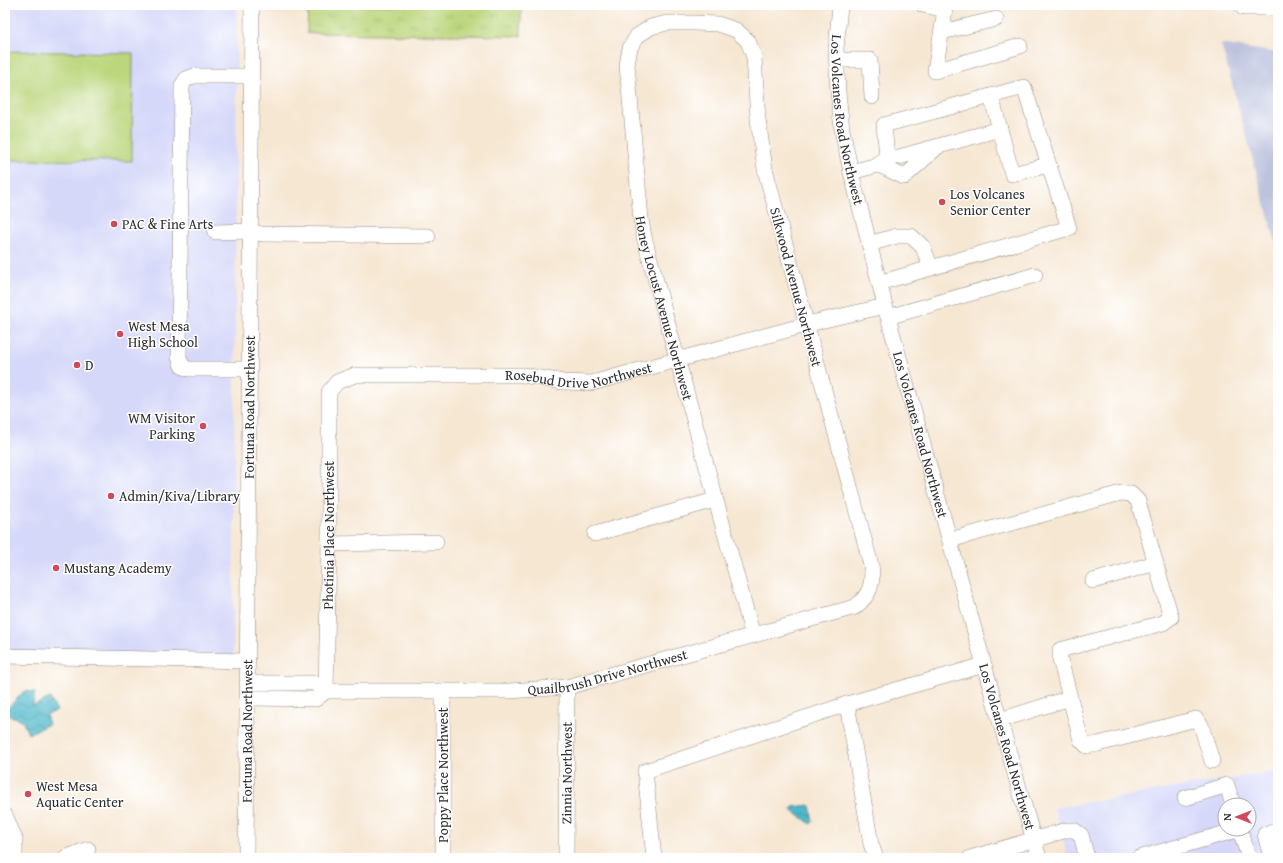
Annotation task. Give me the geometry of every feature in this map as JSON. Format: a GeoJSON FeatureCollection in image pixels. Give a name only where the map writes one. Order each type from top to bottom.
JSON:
{"type":"FeatureCollection","features":[{"type":"Feature","properties":{"kind":"street","name":"Fortuna Road Northwest"},"geometry":{"type":"LineString","coordinates":[[246,858],[252,5]]}},
{"type":"Feature","properties":{"kind":"street","name":"Los Volcanes Road Northwest"},"geometry":{"type":"LineString","coordinates":[[840,5],[836,49],[842,130],[851,172],[879,283],[984,665],[1039,858]]}},
{"type":"Feature","properties":{"kind":"street"},"geometry":{"type":"LineString","coordinates":[[923,5],[945,10],[935,71],[1020,46]]}},
{"type":"Feature","properties":{"kind":"street"},"geometry":{"type":"LineString","coordinates":[[1243,8],[1270,7]]}},
{"type":"Feature","properties":{"kind":"street"},"geometry":{"type":"LineString","coordinates":[[942,32],[996,19]]}},
{"type":"Feature","properties":{"kind":"street","name":"Honey Locust Avenue Northwest"},"geometry":{"type":"LineString","coordinates":[[695,23],[667,23],[651,27],[637,36],[630,48],[627,65],[644,237],[753,636]]}},
{"type":"Feature","properties":{"kind":"street","name":"Silkwood Avenue Northwest"},"geometry":{"type":"LineString","coordinates":[[695,23],[718,24],[736,30],[748,41],[754,57],[758,119],[765,169],[872,565],[873,576],[871,587]]}},
{"type":"Feature","properties":{"kind":"street"},"geometry":{"type":"LineString","coordinates":[[837,60],[870,60],[872,97]]}},
{"type":"Feature","properties":{"kind":"street"},"geometry":{"type":"LineString","coordinates":[[249,369],[188,369],[182,366],[179,357],[182,86],[186,79],[194,76],[251,76]]}},
{"type":"Feature","properties":{"kind":"street"},"geometry":{"type":"LineString","coordinates":[[879,283],[1069,228],[1024,87],[884,125],[882,161]]}},
{"type":"Feature","properties":{"kind":"street"},"geometry":{"type":"LineString","coordinates":[[991,96],[1012,174],[1049,164]]}},
{"type":"Feature","properties":{"kind":"street"},"geometry":{"type":"LineString","coordinates":[[851,172],[874,166],[882,161],[899,158],[1000,129]]}},
{"type":"Feature","properties":{"kind":"street"},"geometry":{"type":"LineString","coordinates":[[215,232],[250,231],[262,234],[428,236]]}},
{"type":"Feature","properties":{"kind":"street"},"geometry":{"type":"LineString","coordinates":[[869,244],[897,236],[911,236],[923,247],[931,268]]}},
{"type":"Feature","properties":{"kind":"street","name":"Rosebud Drive Northwest"},"geometry":{"type":"LineString","coordinates":[[337,382],[355,375],[523,375],[564,382],[592,383],[806,324],[887,312],[1035,275]]}},
{"type":"Feature","properties":{"kind":"street","name":"Photinia Place Northwest"},"geometry":{"type":"LineString","coordinates":[[326,691],[329,544],[329,392],[337,382]]}},
{"type":"Feature","properties":{"kind":"street"},"geometry":{"type":"LineString","coordinates":[[950,540],[1121,493],[1131,494],[1138,501],[1171,617],[1163,623],[1060,650],[1060,659],[1082,740],[1087,746],[1098,744],[1196,719],[1201,725],[1212,760]]}},
{"type":"Feature","properties":{"kind":"street"},"geometry":{"type":"LineString","coordinates":[[595,534],[715,500]]}},
{"type":"Feature","properties":{"kind":"street"},"geometry":{"type":"LineString","coordinates":[[329,544],[436,542]]}},
{"type":"Feature","properties":{"kind":"street"},"geometry":{"type":"LineString","coordinates":[[1093,581],[1156,563]]}},
{"type":"Feature","properties":{"kind":"street","name":"Quailbrush Drive Northwest"},"geometry":{"type":"LineString","coordinates":[[248,690],[316,699],[326,691],[509,691],[568,688],[855,607],[864,600],[871,587]]}},
{"type":"Feature","properties":{"kind":"street"},"geometry":{"type":"LineString","coordinates":[[5,656],[248,661]]}},
{"type":"Feature","properties":{"kind":"street"},"geometry":{"type":"LineString","coordinates":[[654,858],[645,770],[847,704],[984,665]]}},
{"type":"Feature","properties":{"kind":"street","name":"Zinnia Northwest"},"geometry":{"type":"LineString","coordinates":[[566,858],[568,688]]}},
{"type":"Feature","properties":{"kind":"street","name":"Poppy Place Northwest"},"geometry":{"type":"LineString","coordinates":[[443,691],[443,858]]}},
{"type":"Feature","properties":{"kind":"street"},"geometry":{"type":"LineString","coordinates":[[1000,720],[1070,698]]}},
{"type":"Feature","properties":{"kind":"street"},"geometry":{"type":"LineString","coordinates":[[847,704],[870,844],[876,858]]}},
{"type":"Feature","properties":{"kind":"street"},"geometry":{"type":"LineString","coordinates":[[1185,798],[1228,785],[1231,797]]}},
{"type":"Feature","properties":{"kind":"street"},"geometry":{"type":"LineString","coordinates":[[6,818],[15,839],[15,858]]}},
{"type":"Feature","properties":{"kind":"street"},"geometry":{"type":"LineString","coordinates":[[1271,858],[1265,834],[1278,829]]}},
{"type":"Feature","properties":{"kind":"street"},"geometry":{"type":"LineString","coordinates":[[970,858],[1067,830],[1074,830],[1081,835],[1087,858]]}},
{"type":"Feature","properties":{"kind":"street"},"geometry":{"type":"LineString","coordinates":[[1139,858],[1217,836]]}},
{"type":"Feature","properties":{"kind":"street"},"geometry":{"type":"LineString","coordinates":[[1242,837],[1249,858]]}},
{"type":"Feature","properties":{"kind":"street"},"geometry":{"type":"LineString","coordinates":[[65,858],[88,848]]}},
{"type":"Feature","properties":{"kind":"shaded area","name":"West Mesa High School"},"geometry":{"type":"Polygon","coordinates":[[[5,5],[237,5],[233,665],[5,662],[5,5]]]}},
{"type":"Feature","properties":{"kind":"shaded area"},"geometry":{"type":"Polygon","coordinates":[[[1221,44],[1278,53],[1278,251],[1221,44]]]}},
{"type":"Feature","properties":{"kind":"shaded area"},"geometry":{"type":"Polygon","coordinates":[[[1278,771],[1278,858],[1068,858],[1054,808],[1278,771]]]}},
{"type":"Feature","properties":{"kind":"green space"},"geometry":{"type":"Polygon","coordinates":[[[308,5],[521,5],[521,36],[307,33],[308,5]]]}},
{"type":"Feature","properties":{"kind":"green space"},"geometry":{"type":"Polygon","coordinates":[[[5,51],[133,53],[132,161],[5,160],[5,51]]]}},
{"type":"Feature","properties":{"kind":"water"},"geometry":{"type":"Polygon","coordinates":[[[24,691],[35,692],[33,706],[50,698],[57,711],[46,715],[49,724],[28,734],[22,720],[5,714],[5,711],[24,691]]]}},
{"type":"Feature","properties":{"kind":"water"},"geometry":{"type":"Polygon","coordinates":[[[810,805],[813,821],[811,824],[791,810],[793,807],[810,805]]]}},
{"type":"Feature","properties":{"kind":"place","name":"Los Volcanes Senior Center"},"geometry":{"type":"Point","coordinates":[942,202]}},
{"type":"Feature","properties":{"kind":"place","name":"PAC & Fine Arts"},"geometry":{"type":"Point","coordinates":[114,224]}},
{"type":"Feature","properties":{"kind":"place","name":"West Mesa High School"},"geometry":{"type":"Point","coordinates":[120,334]}},
{"type":"Feature","properties":{"kind":"place","name":"D"},"geometry":{"type":"Point","coordinates":[77,365]}},
{"type":"Feature","properties":{"kind":"place","name":"WM Visitor Parking"},"geometry":{"type":"Point","coordinates":[203,426]}},
{"type":"Feature","properties":{"kind":"place","name":"Admin/Kiva/Library"},"geometry":{"type":"Point","coordinates":[111,496]}},
{"type":"Feature","properties":{"kind":"place","name":"Mustang Academy"},"geometry":{"type":"Point","coordinates":[56,568]}},
{"type":"Feature","properties":{"kind":"place","name":"West Mesa Aquatic Center"},"geometry":{"type":"Point","coordinates":[28,794]}}]}
